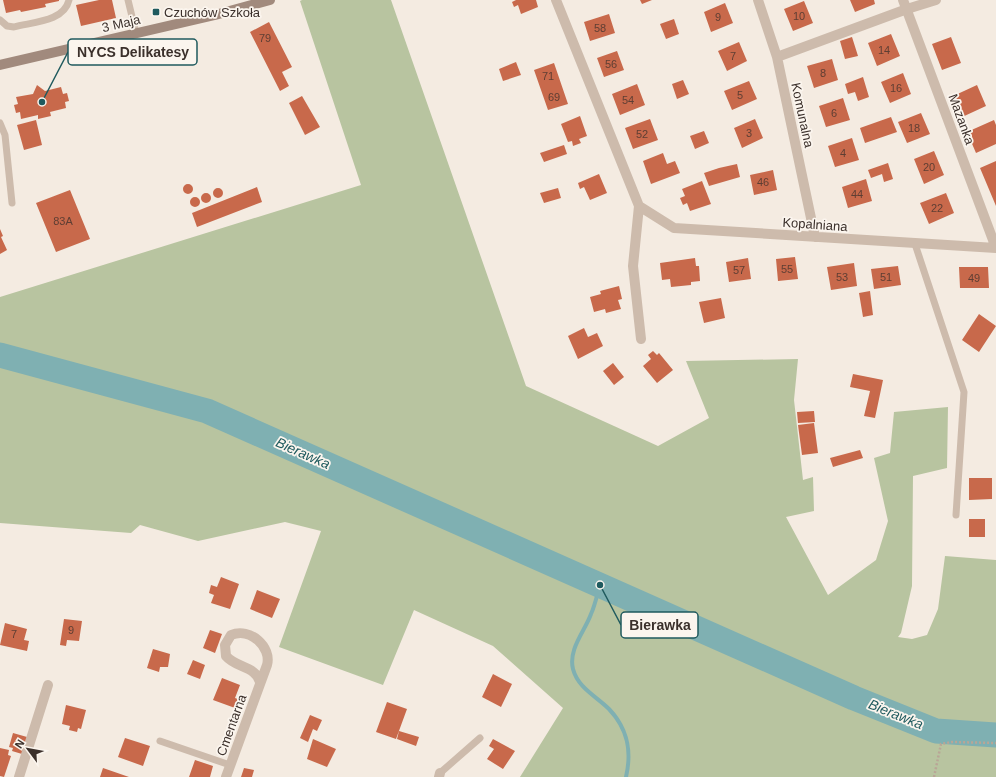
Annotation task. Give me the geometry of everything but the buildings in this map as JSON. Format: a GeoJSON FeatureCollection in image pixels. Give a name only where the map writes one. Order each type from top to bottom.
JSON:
{"type":"FeatureCollection","features":[{"type":"Feature","properties":{"kind":"main road","name":"3 Maja"},"geometry":{"type":"LineString","coordinates":[[0,65],[215,15],[270,0]]}},
{"type":"Feature","properties":{"kind":"street"},"geometry":{"type":"LineString","coordinates":[[556,0],[639,206],[633,266],[641,339]]}},
{"type":"Feature","properties":{"kind":"street","name":"Komunalna"},"geometry":{"type":"LineString","coordinates":[[758,0],[778,57],[815,237]]}},
{"type":"Feature","properties":{"kind":"street"},"geometry":{"type":"LineString","coordinates":[[778,57],[905,4],[936,0]]}},
{"type":"Feature","properties":{"kind":"street","name":"Mazanka"},"geometry":{"type":"LineString","coordinates":[[905,4],[996,248]]}},
{"type":"Feature","properties":{"kind":"street","name":"Kopalniana"},"geometry":{"type":"LineString","coordinates":[[639,206],[674,228],[996,248]]}},
{"type":"Feature","properties":{"kind":"street","name":"Cmentarna"},"geometry":{"type":"LineString","coordinates":[[226,777],[268,661],[265,646],[256,639],[246,635],[231,635],[226,645],[226,656],[231,661],[255,673],[260,682]]}},
{"type":"Feature","properties":{"kind":"street"},"geometry":{"type":"LineString","coordinates":[[18,777],[48,685]]}},
{"type":"Feature","properties":{"kind":"lane"},"geometry":{"type":"LineString","coordinates":[[0,20],[7,26],[14,27],[58,16],[64,11],[68,0]]}},
{"type":"Feature","properties":{"kind":"lane"},"geometry":{"type":"LineString","coordinates":[[128,0],[136,33]]}},
{"type":"Feature","properties":{"kind":"lane"},"geometry":{"type":"LineString","coordinates":[[0,123],[5,135],[12,204]]}},
{"type":"Feature","properties":{"kind":"lane"},"geometry":{"type":"LineString","coordinates":[[915,244],[964,392],[956,515]]}},
{"type":"Feature","properties":{"kind":"lane"},"geometry":{"type":"LineString","coordinates":[[440,775],[480,738]]}},
{"type":"Feature","properties":{"kind":"lane"},"geometry":{"type":"LineString","coordinates":[[160,741],[230,765]]}},
{"type":"Feature","properties":{"kind":"path"},"geometry":{"type":"LineString","coordinates":[[934,777],[941,744],[959,742],[996,743]]}},
{"type":"Feature","properties":{"kind":"green space"},"geometry":{"type":"Polygon","coordinates":[[[391,0],[526,386],[658,446],[709,418],[686,361],[798,359],[794,400],[803,480],[813,477],[814,511],[786,517],[828,595],[876,560],[888,521],[874,458],[890,453],[894,412],[948,407],[947,468],[913,476],[912,586],[901,633],[898,637],[912,639],[927,635],[938,609],[945,556],[996,560],[996,777],[520,777],[563,708],[493,646],[414,610],[383,685],[279,647],[321,531],[285,522],[198,541],[140,525],[131,533],[0,523],[0,297],[361,185],[300,1],[391,0]]]}},
{"type":"Feature","properties":{"kind":"waterway","name":"Bierawka"},"geometry":{"type":"LineString","coordinates":[[0,355],[207,411],[854,698],[936,731],[996,735]]}},
{"type":"Feature","properties":{"kind":"waterway"},"geometry":{"type":"LineString","coordinates":[[600,585],[592,611],[575,647],[572,662],[575,676],[583,687],[609,709],[621,724],[627,741],[629,758],[626,777]]}},
{"type":"Feature","properties":{"kind":"place","name":"Czuchów Szkoła"},"geometry":{"type":"Point","coordinates":[156,12]}},
{"type":"Feature","properties":{"kind":"place","name":"NYCS Delikatesy"},"geometry":{"type":"Point","coordinates":[42,102]}},
{"type":"Feature","properties":{"kind":"place","name":"Bierawka"},"geometry":{"type":"Point","coordinates":[600,585]}}]}
